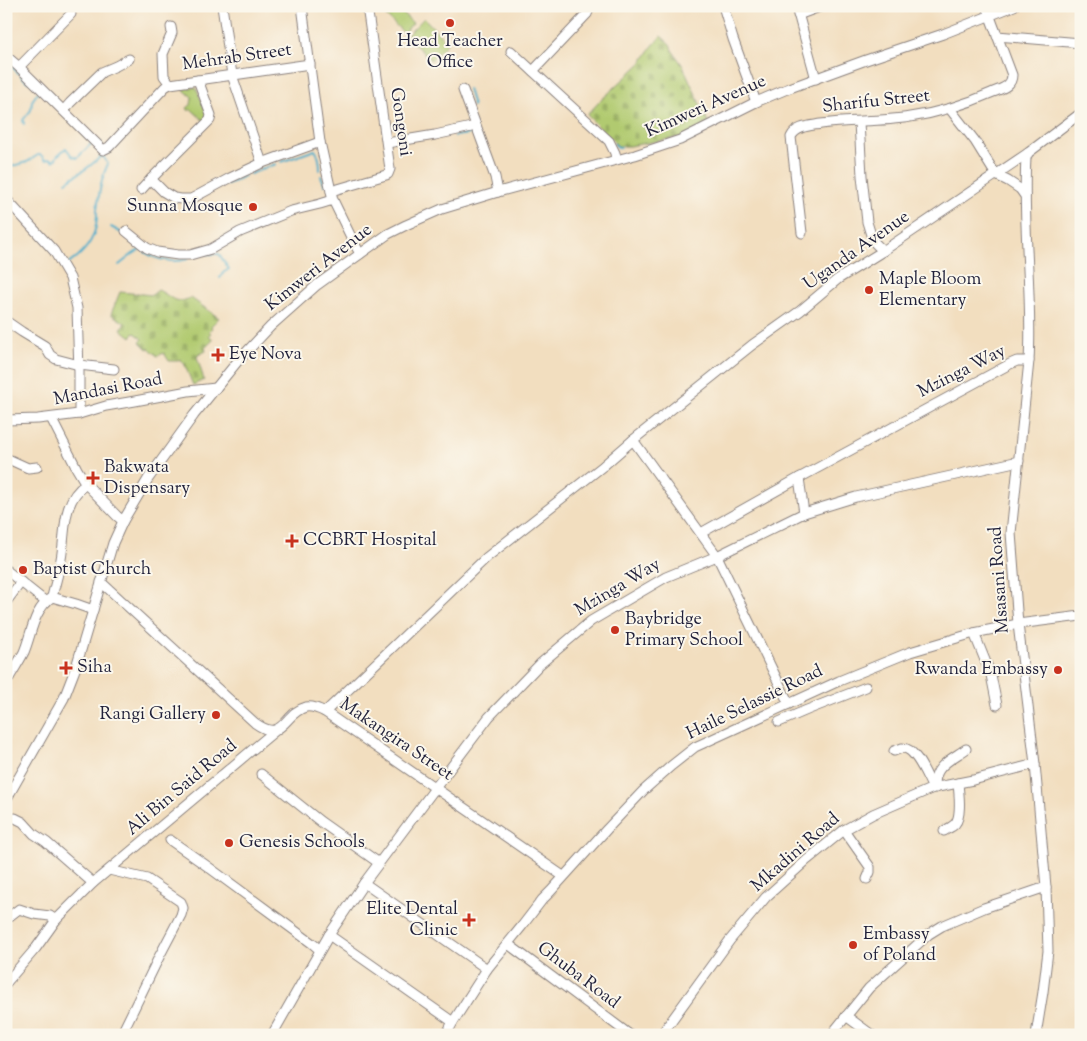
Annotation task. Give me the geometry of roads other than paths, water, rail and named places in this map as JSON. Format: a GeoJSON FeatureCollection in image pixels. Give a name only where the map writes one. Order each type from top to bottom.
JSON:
{"type":"FeatureCollection","features":[{"type":"Feature","properties":{"kind":"street"},"geometry":{"type":"LineString","coordinates":[[222,6],[232,75],[262,162]]}},
{"type":"Feature","properties":{"kind":"street"},"geometry":{"type":"LineString","coordinates":[[302,6],[320,142],[332,195],[360,254]]}},
{"type":"Feature","properties":{"kind":"street","name":"Gongoni"},"geometry":{"type":"LineString","coordinates":[[332,195],[388,174],[390,169],[367,6]]}},
{"type":"Feature","properties":{"kind":"street"},"geometry":{"type":"LineString","coordinates":[[532,71],[588,14],[588,6]]}},
{"type":"Feature","properties":{"kind":"street"},"geometry":{"type":"LineString","coordinates":[[723,6],[734,44],[756,102]]}},
{"type":"Feature","properties":{"kind":"street"},"geometry":{"type":"LineString","coordinates":[[816,79],[797,11],[822,6]]}},
{"type":"Feature","properties":{"kind":"street","name":"Sharifu Street"},"geometry":{"type":"LineString","coordinates":[[802,233],[792,134],[800,127],[835,122],[859,122],[909,117],[950,109],[1006,86],[1011,82],[1012,75],[986,6]]}},
{"type":"Feature","properties":{"kind":"street","name":"Kimweri Avenue"},"geometry":{"type":"LineString","coordinates":[[6,800],[64,698],[76,667],[114,542],[123,521],[148,479],[194,415],[236,362],[271,326],[318,285],[388,234],[424,216],[498,192],[635,155],[680,140],[756,102],[1014,6]]}},
{"type":"Feature","properties":{"kind":"street"},"geometry":{"type":"LineString","coordinates":[[19,67],[71,14]]}},
{"type":"Feature","properties":{"kind":"street"},"geometry":{"type":"LineString","coordinates":[[170,84],[164,76],[163,54],[172,33],[171,27]]}},
{"type":"Feature","properties":{"kind":"street"},"geometry":{"type":"LineString","coordinates":[[997,36],[1081,44]]}},
{"type":"Feature","properties":{"kind":"street"},"geometry":{"type":"LineString","coordinates":[[511,51],[609,141],[616,160]]}},
{"type":"Feature","properties":{"kind":"street"},"geometry":{"type":"LineString","coordinates":[[6,56],[64,110],[102,72],[129,59]]}},
{"type":"Feature","properties":{"kind":"street","name":"Mehrab Street"},"geometry":{"type":"LineString","coordinates":[[64,110],[103,150],[170,84],[310,64]]}},
{"type":"Feature","properties":{"kind":"street"},"geometry":{"type":"LineString","coordinates":[[141,190],[211,117],[198,80]]}},
{"type":"Feature","properties":{"kind":"street"},"geometry":{"type":"LineString","coordinates":[[463,90],[495,177],[498,192]]}},
{"type":"Feature","properties":{"kind":"street"},"geometry":{"type":"LineString","coordinates":[[950,109],[975,141],[996,175],[1020,189],[1025,196]]}},
{"type":"Feature","properties":{"kind":"street","name":"Uganda Avenue"},"geometry":{"type":"LineString","coordinates":[[325,712],[487,557],[752,345],[800,311],[838,279],[883,252],[996,175],[1081,113]]}},
{"type":"Feature","properties":{"kind":"street"},"geometry":{"type":"LineString","coordinates":[[859,122],[867,222],[875,243],[883,252]]}},
{"type":"Feature","properties":{"kind":"street"},"geometry":{"type":"LineString","coordinates":[[387,143],[476,126]]}},
{"type":"Feature","properties":{"kind":"street"},"geometry":{"type":"LineString","coordinates":[[151,179],[164,192],[174,198],[182,200],[191,199],[262,162],[320,142]]}},
{"type":"Feature","properties":{"kind":"street","name":"Msasani Road"},"geometry":{"type":"LineString","coordinates":[[1028,153],[1026,158],[1025,196],[1031,332],[1010,534],[1018,624],[1035,764],[1046,887],[1048,951],[1036,1035]]}},
{"type":"Feature","properties":{"kind":"street"},"geometry":{"type":"LineString","coordinates":[[126,231],[147,248],[157,252],[173,255],[190,255],[211,249],[240,232],[291,211],[320,204],[332,195]]}},
{"type":"Feature","properties":{"kind":"street"},"geometry":{"type":"LineString","coordinates":[[6,199],[54,251],[70,278],[77,308],[79,414]]}},
{"type":"Feature","properties":{"kind":"street"},"geometry":{"type":"LineString","coordinates":[[6,321],[45,346],[50,355],[56,359],[79,365],[114,369]]}},
{"type":"Feature","properties":{"kind":"street","name":"Mzinga Way"},"geometry":{"type":"LineString","coordinates":[[701,533],[798,478],[1010,364],[1017,361],[1029,361]]}},
{"type":"Feature","properties":{"kind":"street","name":"Mandasi Road"},"geometry":{"type":"LineString","coordinates":[[6,420],[51,418],[79,414],[106,406],[216,388]]}},
{"type":"Feature","properties":{"kind":"street"},"geometry":{"type":"LineString","coordinates":[[51,418],[86,484],[123,521]]}},
{"type":"Feature","properties":{"kind":"street"},"geometry":{"type":"LineString","coordinates":[[633,440],[717,556],[789,704]]}},
{"type":"Feature","properties":{"kind":"street"},"geometry":{"type":"LineString","coordinates":[[6,458],[28,468],[37,467]]}},
{"type":"Feature","properties":{"kind":"street","name":"Mzinga Way"},"geometry":{"type":"LineString","coordinates":[[272,1035],[329,935],[364,883],[489,717],[540,664],[591,621],[666,577],[717,556],[804,513],[856,497],[1019,461]]}},
{"type":"Feature","properties":{"kind":"street"},"geometry":{"type":"LineString","coordinates":[[798,478],[804,513]]}},
{"type":"Feature","properties":{"kind":"street"},"geometry":{"type":"LineString","coordinates":[[6,682],[23,653],[36,616],[49,600],[61,562],[64,527],[71,503],[76,493],[86,484]]}},
{"type":"Feature","properties":{"kind":"street"},"geometry":{"type":"LineString","coordinates":[[6,570],[20,582],[49,600],[76,604],[93,610]]}},
{"type":"Feature","properties":{"kind":"street"},"geometry":{"type":"LineString","coordinates":[[6,602],[20,582]]}},
{"type":"Feature","properties":{"kind":"street"},"geometry":{"type":"LineString","coordinates":[[101,582],[256,724],[269,731],[276,730]]}},
{"type":"Feature","properties":{"kind":"street","name":"Haile Selassie Road"},"geometry":{"type":"LineString","coordinates":[[446,1035],[487,969],[542,900],[643,791],[670,766],[695,747],[839,681],[910,652],[974,633],[1018,624],[1081,616]]}},
{"type":"Feature","properties":{"kind":"street"},"geometry":{"type":"LineString","coordinates":[[974,633],[991,675],[997,705]]}},
{"type":"Feature","properties":{"kind":"street"},"geometry":{"type":"LineString","coordinates":[[779,722],[866,687]]}},
{"type":"Feature","properties":{"kind":"street","name":"Makangira Street"},"geometry":{"type":"LineString","coordinates":[[276,730],[297,711],[307,707],[314,707],[325,712],[563,876]]}},
{"type":"Feature","properties":{"kind":"street","name":"Ali Bin Said Road"},"geometry":{"type":"LineString","coordinates":[[6,983],[36,948],[56,920],[93,883],[276,730]]}},
{"type":"Feature","properties":{"kind":"street"},"geometry":{"type":"LineString","coordinates":[[894,752],[902,748],[916,756],[934,788]]}},
{"type":"Feature","properties":{"kind":"street"},"geometry":{"type":"LineString","coordinates":[[934,788],[938,769],[966,749]]}},
{"type":"Feature","properties":{"kind":"street","name":"Mkadini Road"},"geometry":{"type":"LineString","coordinates":[[661,1035],[730,940],[766,897],[844,830],[873,814],[934,788],[1035,764]]}},
{"type":"Feature","properties":{"kind":"street"},"geometry":{"type":"LineString","coordinates":[[261,774],[321,822],[379,863]]}},
{"type":"Feature","properties":{"kind":"street"},"geometry":{"type":"LineString","coordinates":[[944,831],[954,825],[958,818],[958,783]]}},
{"type":"Feature","properties":{"kind":"street"},"geometry":{"type":"LineString","coordinates":[[15,818],[23,822],[34,834],[46,842],[93,883]]}},
{"type":"Feature","properties":{"kind":"street"},"geometry":{"type":"LineString","coordinates":[[844,830],[870,867],[867,879]]}},
{"type":"Feature","properties":{"kind":"street","name":"Ali Bin Said Road"},"geometry":{"type":"LineString","coordinates":[[170,840],[320,950]]}},
{"type":"Feature","properties":{"kind":"street"},"geometry":{"type":"LineString","coordinates":[[109,870],[147,878],[180,902],[183,908],[121,1035]]}},
{"type":"Feature","properties":{"kind":"street"},"geometry":{"type":"LineString","coordinates":[[364,883],[487,969]]}},
{"type":"Feature","properties":{"kind":"street"},"geometry":{"type":"LineString","coordinates":[[832,1035],[869,988],[934,931],[984,908],[1046,887]]}},
{"type":"Feature","properties":{"kind":"street"},"geometry":{"type":"LineString","coordinates":[[6,919],[19,909],[34,914],[47,915],[56,920]]}},
{"type":"Feature","properties":{"kind":"street"},"geometry":{"type":"LineString","coordinates":[[329,935],[453,1022]]}},
{"type":"Feature","properties":{"kind":"street","name":"Ghuba Road"},"geometry":{"type":"LineString","coordinates":[[508,944],[630,1035]]}},
{"type":"Feature","properties":{"kind":"street"},"geometry":{"type":"LineString","coordinates":[[846,1016],[872,1035]]}},
{"type":"Feature","properties":{"kind":"waterway"},"geometry":{"type":"LineString","coordinates":[[6,63],[10,66]]}},
{"type":"Feature","properties":{"kind":"waterway"},"geometry":{"type":"LineString","coordinates":[[15,70],[18,73]]}},
{"type":"Feature","properties":{"kind":"waterway"},"geometry":{"type":"LineString","coordinates":[[21,76],[28,82]]}},
{"type":"Feature","properties":{"kind":"waterway"},"geometry":{"type":"LineString","coordinates":[[468,89],[473,106]]}},
{"type":"Feature","properties":{"kind":"waterway"},"geometry":{"type":"LineString","coordinates":[[24,124],[23,120],[31,110],[32,101],[38,92]]}},
{"type":"Feature","properties":{"kind":"waterway"},"geometry":{"type":"LineString","coordinates":[[455,136],[475,133]]}},
{"type":"Feature","properties":{"kind":"waterway"},"geometry":{"type":"LineString","coordinates":[[6,169],[27,162],[38,155],[41,155],[45,160],[55,160],[66,148],[72,156],[77,158],[92,143]]}},
{"type":"Feature","properties":{"kind":"waterway"},"geometry":{"type":"LineString","coordinates":[[614,144],[621,148]]}},
{"type":"Feature","properties":{"kind":"waterway"},"geometry":{"type":"LineString","coordinates":[[281,162],[315,150],[319,159],[320,170]]}},
{"type":"Feature","properties":{"kind":"waterway"},"geometry":{"type":"LineString","coordinates":[[67,265],[86,247],[95,230],[101,186],[108,164],[101,153]]}},
{"type":"Feature","properties":{"kind":"waterway"},"geometry":{"type":"LineString","coordinates":[[66,182],[102,156]]}},
{"type":"Feature","properties":{"kind":"waterway"},"geometry":{"type":"LineString","coordinates":[[250,174],[276,164]]}},
{"type":"Feature","properties":{"kind":"waterway"},"geometry":{"type":"LineString","coordinates":[[227,185],[244,176]]}},
{"type":"Feature","properties":{"kind":"waterway"},"geometry":{"type":"LineString","coordinates":[[321,176],[325,185]]}},
{"type":"Feature","properties":{"kind":"waterway"},"geometry":{"type":"LineString","coordinates":[[333,185],[345,182]]}},
{"type":"Feature","properties":{"kind":"waterway"},"geometry":{"type":"LineString","coordinates":[[111,227],[122,233]]}},
{"type":"Feature","properties":{"kind":"waterway"},"geometry":{"type":"LineString","coordinates":[[119,265],[141,249]]}},
{"type":"Feature","properties":{"kind":"waterway"},"geometry":{"type":"LineString","coordinates":[[145,252],[166,260],[188,259]]}},
{"type":"Feature","properties":{"kind":"waterway"},"geometry":{"type":"LineString","coordinates":[[207,254],[219,254],[229,269],[220,278]]}},
{"type":"Feature","properties":{"kind":"place","name":"Head Teacher Office"},"geometry":{"type":"Point","coordinates":[450,23]}},
{"type":"Feature","properties":{"kind":"place","name":"Sunna Mosque"},"geometry":{"type":"Point","coordinates":[253,207]}},
{"type":"Feature","properties":{"kind":"place","name":"Maple Bloom Elementary"},"geometry":{"type":"Point","coordinates":[869,290]}},
{"type":"Feature","properties":{"kind":"place","name":"Eye Nova"},"geometry":{"type":"Point","coordinates":[218,355]}},
{"type":"Feature","properties":{"kind":"place","name":"Bakwata Dispensary"},"geometry":{"type":"Point","coordinates":[93,478]}},
{"type":"Feature","properties":{"kind":"place","name":"CCBRT Hospital"},"geometry":{"type":"Point","coordinates":[292,541]}},
{"type":"Feature","properties":{"kind":"place","name":"Baptist Church"},"geometry":{"type":"Point","coordinates":[23,570]}},
{"type":"Feature","properties":{"kind":"place","name":"Baybridge Primary School"},"geometry":{"type":"Point","coordinates":[615,630]}},
{"type":"Feature","properties":{"kind":"place","name":"Siha"},"geometry":{"type":"Point","coordinates":[66,668]}},
{"type":"Feature","properties":{"kind":"place","name":"Rwanda Embassy"},"geometry":{"type":"Point","coordinates":[1058,670]}},
{"type":"Feature","properties":{"kind":"place","name":"Rangi Gallery"},"geometry":{"type":"Point","coordinates":[216,715]}},
{"type":"Feature","properties":{"kind":"place","name":"Genesis Schools"},"geometry":{"type":"Point","coordinates":[229,843]}},
{"type":"Feature","properties":{"kind":"place","name":"Elite Dental Clinic"},"geometry":{"type":"Point","coordinates":[469,920]}},
{"type":"Feature","properties":{"kind":"place","name":"Embassy of Poland"},"geometry":{"type":"Point","coordinates":[853,945]}}]}
